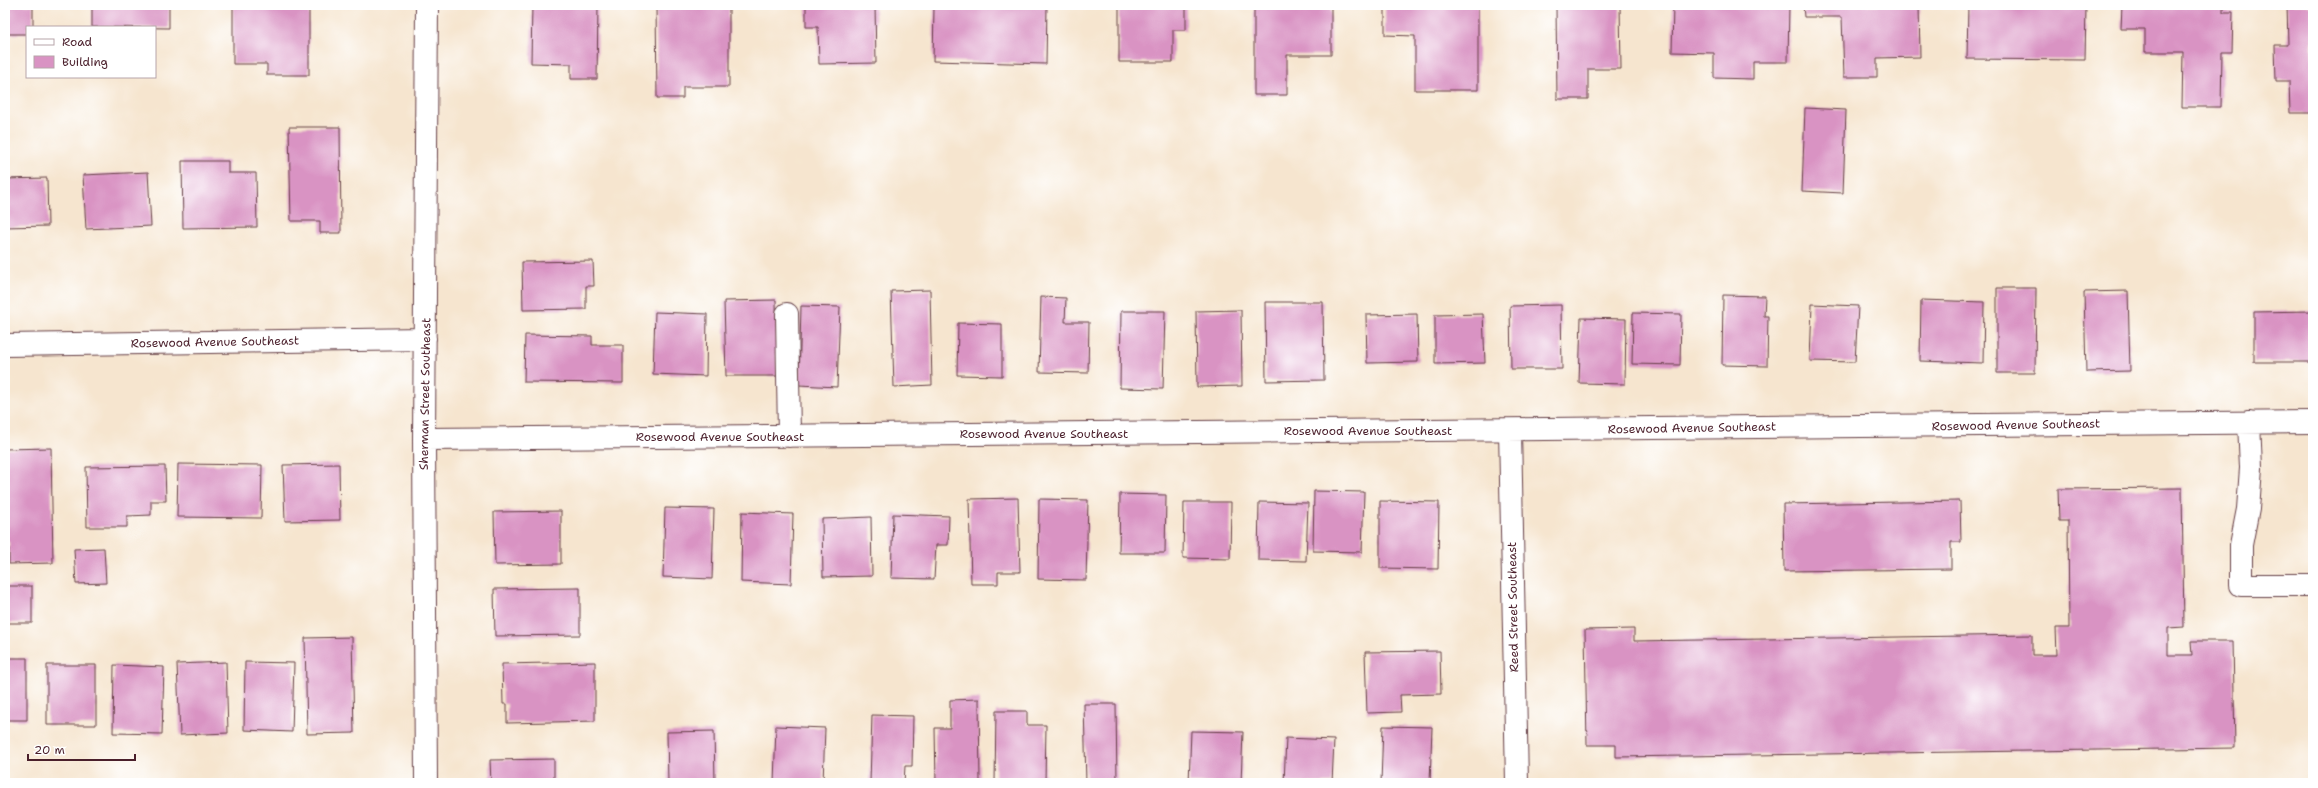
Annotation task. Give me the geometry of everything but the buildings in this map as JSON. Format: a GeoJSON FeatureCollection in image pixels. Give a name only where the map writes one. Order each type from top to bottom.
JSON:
{"type":"FeatureCollection","features":[{"type":"Feature","properties":{"kind":"street","name":"Sherman Street Southeast"},"geometry":{"type":"LineString","coordinates":[[426,783],[424,439],[427,5]]}},
{"type":"Feature","properties":{"kind":"street"},"geometry":{"type":"LineString","coordinates":[[787,314],[789,436]]}},
{"type":"Feature","properties":{"kind":"street","name":"Rosewood Avenue Southeast"},"geometry":{"type":"LineString","coordinates":[[5,344],[425,339]]}},
{"type":"Feature","properties":{"kind":"street"},"geometry":{"type":"LineString","coordinates":[[2249,422],[2251,468],[2248,509],[2241,546],[2241,585],[2313,585]]}},
{"type":"Feature","properties":{"kind":"street","name":"Rosewood Avenue Southeast"},"geometry":{"type":"LineString","coordinates":[[424,439],[2313,422]]}},
{"type":"Feature","properties":{"kind":"street","name":"Reed Street Southeast"},"geometry":{"type":"LineString","coordinates":[[1510,430],[1517,783]]}}]}
